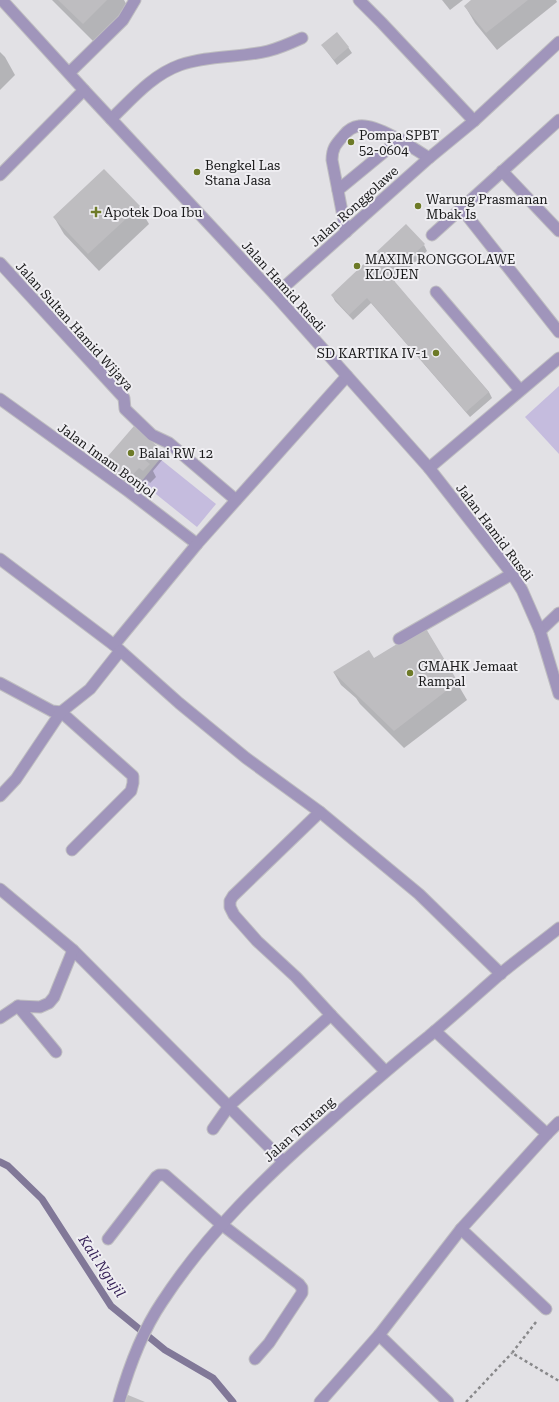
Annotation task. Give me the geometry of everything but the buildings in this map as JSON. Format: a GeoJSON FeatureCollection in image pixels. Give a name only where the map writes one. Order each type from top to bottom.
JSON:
{"type":"FeatureCollection","features":[{"type":"Feature","properties":{"kind":"street","name":"Jalan Hamid Rusdi"},"geometry":{"type":"LineString","coordinates":[[2,0],[275,296],[428,468],[512,574],[522,590],[540,631],[559,694]]}},
{"type":"Feature","properties":{"kind":"street"},"geometry":{"type":"LineString","coordinates":[[69,72],[123,20],[135,0]]}},
{"type":"Feature","properties":{"kind":"street"},"geometry":{"type":"LineString","coordinates":[[359,0],[474,121]]}},
{"type":"Feature","properties":{"kind":"street"},"geometry":{"type":"LineString","coordinates":[[111,119],[152,80],[180,65],[224,56],[268,51],[282,47],[302,38]]}},
{"type":"Feature","properties":{"kind":"street","name":"Jalan Ronggolawe"},"geometry":{"type":"LineString","coordinates":[[275,296],[429,158],[474,121],[559,42]]}},
{"type":"Feature","properties":{"kind":"street"},"geometry":{"type":"LineString","coordinates":[[0,175],[84,90]]}},
{"type":"Feature","properties":{"kind":"street"},"geometry":{"type":"LineString","coordinates":[[432,234],[559,120]]}},
{"type":"Feature","properties":{"kind":"street"},"geometry":{"type":"LineString","coordinates":[[346,232],[332,160],[332,152],[334,146],[350,129],[360,125],[369,126],[400,139],[429,158]]}},
{"type":"Feature","properties":{"kind":"street"},"geometry":{"type":"LineString","coordinates":[[338,190],[400,139]]}},
{"type":"Feature","properties":{"kind":"street"},"geometry":{"type":"LineString","coordinates":[[502,170],[559,231]]}},
{"type":"Feature","properties":{"kind":"street"},"geometry":{"type":"LineString","coordinates":[[461,208],[559,332]]}},
{"type":"Feature","properties":{"kind":"street","name":"Jalan Sultan Hamid Wijaya"},"geometry":{"type":"LineString","coordinates":[[0,263],[124,398],[125,409],[152,435],[169,443],[236,500]]}},
{"type":"Feature","properties":{"kind":"street"},"geometry":{"type":"LineString","coordinates":[[436,292],[520,390]]}},
{"type":"Feature","properties":{"kind":"street"},"geometry":{"type":"LineString","coordinates":[[428,468],[559,358]]}},
{"type":"Feature","properties":{"kind":"street"},"geometry":{"type":"LineString","coordinates":[[0,796],[16,779],[61,712],[90,689],[117,648],[197,544],[347,376]]}},
{"type":"Feature","properties":{"kind":"street","name":"Jalan Imam Bonjol"},"geometry":{"type":"LineString","coordinates":[[0,399],[128,491],[197,544]]}},
{"type":"Feature","properties":{"kind":"street"},"geometry":{"type":"LineString","coordinates":[[0,559],[117,648],[179,703],[246,758],[320,812],[418,894],[501,974]]}},
{"type":"Feature","properties":{"kind":"street"},"geometry":{"type":"LineString","coordinates":[[399,639],[512,574]]}},
{"type":"Feature","properties":{"kind":"street"},"geometry":{"type":"LineString","coordinates":[[540,631],[559,613]]}},
{"type":"Feature","properties":{"kind":"street"},"geometry":{"type":"LineString","coordinates":[[0,683],[52,711],[61,712],[133,776],[131,791],[72,850]]}},
{"type":"Feature","properties":{"kind":"street"},"geometry":{"type":"LineString","coordinates":[[320,812],[233,896],[230,901],[230,907],[234,915],[257,941],[296,977],[331,1016],[385,1071]]}},
{"type":"Feature","properties":{"kind":"street"},"geometry":{"type":"LineString","coordinates":[[0,889],[73,950],[283,1161]]}},
{"type":"Feature","properties":{"kind":"street","name":"Jalan Tuntang"},"geometry":{"type":"LineString","coordinates":[[119,1402],[135,1357],[152,1318],[187,1267],[221,1224],[283,1161],[385,1071],[435,1032],[501,974],[559,928]]}},
{"type":"Feature","properties":{"kind":"street"},"geometry":{"type":"LineString","coordinates":[[0,1018],[18,1006],[40,1007],[49,1003],[54,997],[73,950]]}},
{"type":"Feature","properties":{"kind":"street"},"geometry":{"type":"LineString","coordinates":[[18,1006],[56,1052]]}},
{"type":"Feature","properties":{"kind":"street"},"geometry":{"type":"LineString","coordinates":[[213,1129],[229,1106],[331,1016]]}},
{"type":"Feature","properties":{"kind":"street"},"geometry":{"type":"LineString","coordinates":[[435,1032],[547,1134]]}},
{"type":"Feature","properties":{"kind":"street"},"geometry":{"type":"LineString","coordinates":[[320,1402],[379,1335],[461,1229],[559,1122]]}},
{"type":"Feature","properties":{"kind":"street"},"geometry":{"type":"LineString","coordinates":[[108,1238],[159,1175],[165,1175],[221,1224],[299,1284],[302,1288],[302,1293],[269,1344],[255,1359]]}},
{"type":"Feature","properties":{"kind":"street"},"geometry":{"type":"LineString","coordinates":[[461,1229],[546,1308]]}},
{"type":"Feature","properties":{"kind":"street"},"geometry":{"type":"LineString","coordinates":[[379,1335],[448,1402]]}},
{"type":"Feature","properties":{"kind":"path"},"geometry":{"type":"LineString","coordinates":[[466,1402],[512,1353],[546,1308]]}},
{"type":"Feature","properties":{"kind":"path"},"geometry":{"type":"LineString","coordinates":[[512,1353],[559,1381]]}},
{"type":"Feature","properties":{"kind":"shaded area"},"geometry":{"type":"Polygon","coordinates":[[[559,386],[559,454],[525,417],[559,386]]]}},
{"type":"Feature","properties":{"kind":"shaded area"},"geometry":{"type":"Polygon","coordinates":[[[160,459],[216,504],[197,527],[141,482],[160,459]]]}},
{"type":"Feature","properties":{"kind":"waterway","name":"Kali Ngujil"},"geometry":{"type":"LineString","coordinates":[[0,1162],[8,1166],[42,1199],[111,1306],[165,1350],[213,1378],[233,1402]]}},
{"type":"Feature","properties":{"kind":"place","name":"Pompa SPBT 52-0604"},"geometry":{"type":"Point","coordinates":[351,142]}},
{"type":"Feature","properties":{"kind":"place","name":"Bengkel Las Stana Jasa"},"geometry":{"type":"Point","coordinates":[197,172]}},
{"type":"Feature","properties":{"kind":"place","name":"Warung Prasmanan Mbak Is"},"geometry":{"type":"Point","coordinates":[418,206]}},
{"type":"Feature","properties":{"kind":"place","name":"Apotek Doa Ibu"},"geometry":{"type":"Point","coordinates":[96,212]}},
{"type":"Feature","properties":{"kind":"place","name":"MAXIM RONGGOLAWE KLOJEN"},"geometry":{"type":"Point","coordinates":[357,266]}},
{"type":"Feature","properties":{"kind":"place","name":"SD KARTIKA IV-1"},"geometry":{"type":"Point","coordinates":[436,353]}},
{"type":"Feature","properties":{"kind":"place","name":"Balai RW 12"},"geometry":{"type":"Point","coordinates":[131,453]}},
{"type":"Feature","properties":{"kind":"place","name":"GMAHK Jemaat Rampal"},"geometry":{"type":"Point","coordinates":[410,673]}}]}
